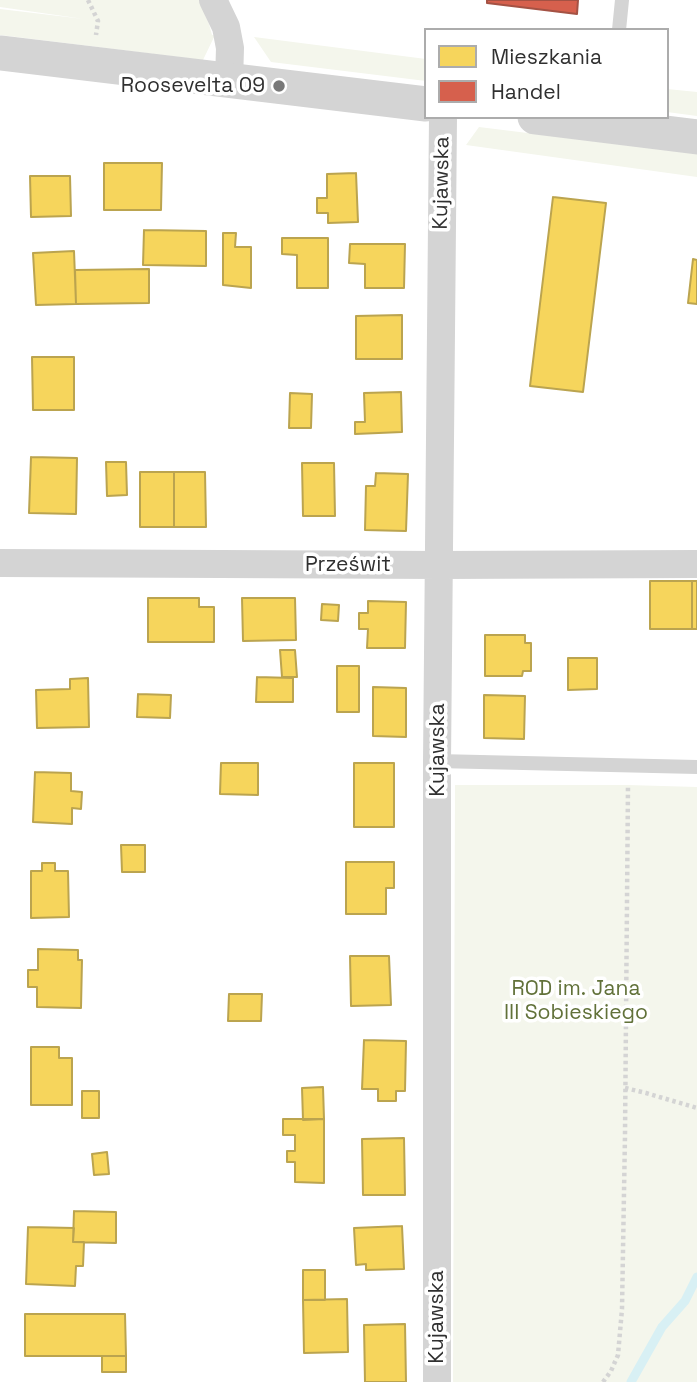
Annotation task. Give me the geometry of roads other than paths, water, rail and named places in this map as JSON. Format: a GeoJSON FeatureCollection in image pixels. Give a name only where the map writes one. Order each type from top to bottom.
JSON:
{"type":"FeatureCollection","features":[{"type":"Feature","properties":{"kind":"street"},"geometry":{"type":"LineString","coordinates":[[213,0],[226,27],[230,48],[229,80]]}},
{"type":"Feature","properties":{"kind":"street"},"geometry":{"type":"LineString","coordinates":[[0,53],[424,104]]}},
{"type":"Feature","properties":{"kind":"street","name":"Kujawska"},"geometry":{"type":"LineString","coordinates":[[437,1382],[437,761],[443,119]]}},
{"type":"Feature","properties":{"kind":"street"},"geometry":{"type":"LineString","coordinates":[[571,119],[607,121],[697,137]]}},
{"type":"Feature","properties":{"kind":"street","name":"Prześwit"},"geometry":{"type":"LineString","coordinates":[[0,564],[697,564]]}},
{"type":"Feature","properties":{"kind":"lane"},"geometry":{"type":"LineString","coordinates":[[619,28],[622,0]]}},
{"type":"Feature","properties":{"kind":"lane"},"geometry":{"type":"LineString","coordinates":[[437,761],[697,767]]}},
{"type":"Feature","properties":{"kind":"waterway"},"geometry":{"type":"LineString","coordinates":[[631,1382],[662,1327],[685,1301],[697,1277]]}},
{"type":"Feature","properties":{"kind":"place","name":"Roosevelta 09"},"geometry":{"type":"Point","coordinates":[279,86]}},
{"type":"Feature","properties":{"kind":"park label","name":"ROD im. Jana III Sobieskiego"},"geometry":{"type":"Point","coordinates":[576,1001]}}]}
